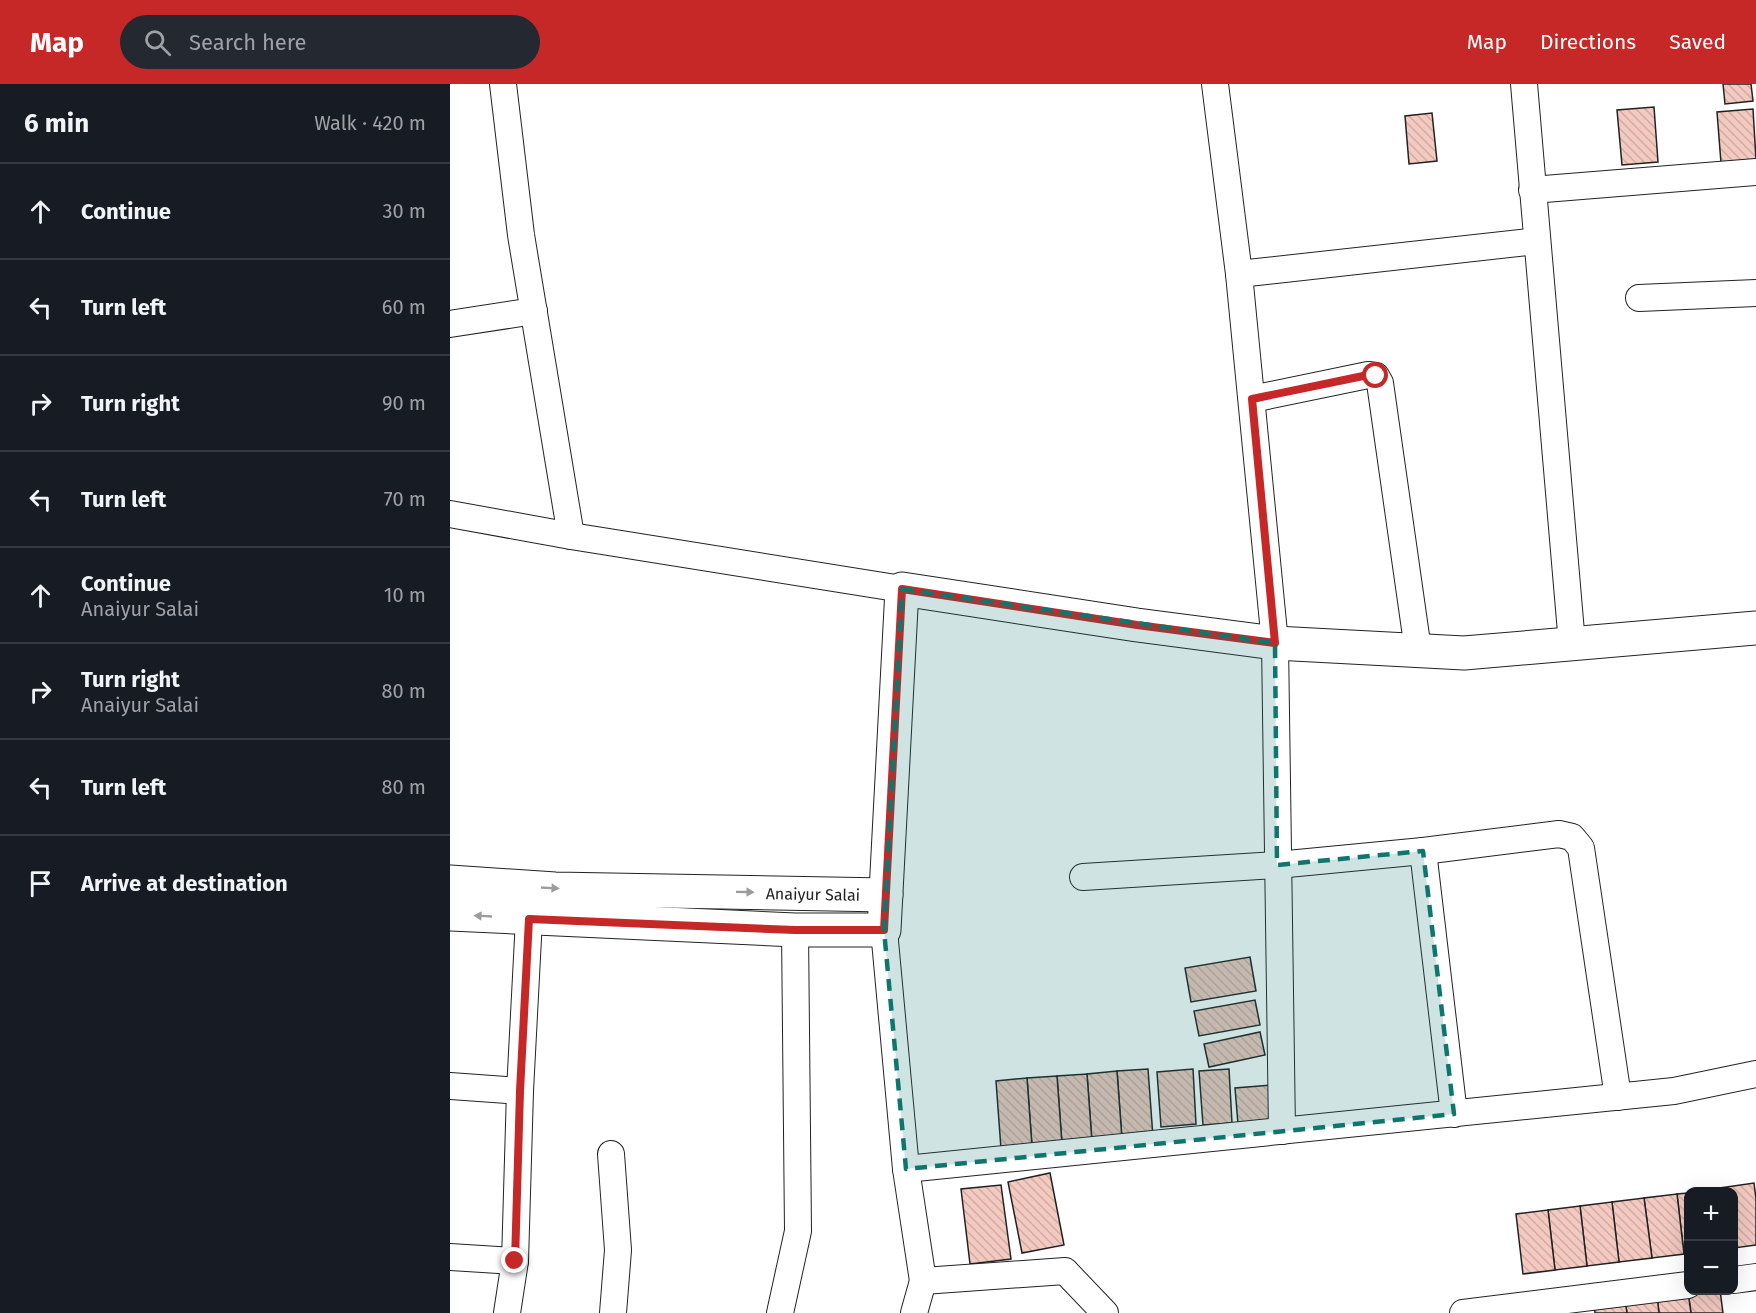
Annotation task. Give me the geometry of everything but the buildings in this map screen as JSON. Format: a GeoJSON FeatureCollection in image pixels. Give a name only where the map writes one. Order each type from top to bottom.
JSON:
{"type":"FeatureCollection","features":[{"type":"Feature","properties":{"kind":"main road"},"geometry":{"type":"LineString","coordinates":[[450,914],[795,930],[884,930],[902,589],[1137,625],[1275,643],[1464,653],[1756,628]]}},
{"type":"Feature","properties":{"kind":"main road","name":"Anaiyur Salai"},"geometry":{"type":"LineString","coordinates":[[450,882],[555,889],[886,895]]}},
{"type":"Feature","properties":{"kind":"street"},"geometry":{"type":"LineString","coordinates":[[503,84],[521,235],[571,536]]}},
{"type":"Feature","properties":{"kind":"street"},"geometry":{"type":"LineString","coordinates":[[1215,84],[1239,274],[1275,643],[1282,1131]]}},
{"type":"Feature","properties":{"kind":"street"},"geometry":{"type":"LineString","coordinates":[[1524,84],[1572,644]]}},
{"type":"Feature","properties":{"kind":"street"},"geometry":{"type":"LineString","coordinates":[[1532,190],[1756,172]]}},
{"type":"Feature","properties":{"kind":"street"},"geometry":{"type":"LineString","coordinates":[[1239,274],[1537,241]]}},
{"type":"Feature","properties":{"kind":"street"},"geometry":{"type":"LineString","coordinates":[[1639,298],[1756,293]]}},
{"type":"Feature","properties":{"kind":"street"},"geometry":{"type":"LineString","coordinates":[[450,324],[534,311]]}},
{"type":"Feature","properties":{"kind":"street"},"geometry":{"type":"LineString","coordinates":[[1252,399],[1368,375],[1376,376],[1380,383],[1418,650]]}},
{"type":"Feature","properties":{"kind":"street"},"geometry":{"type":"LineString","coordinates":[[450,514],[571,536],[902,589]]}},
{"type":"Feature","properties":{"kind":"street"},"geometry":{"type":"LineString","coordinates":[[1083,877],[1277,865],[1423,851],[1559,834],[1572,837],[1581,848],[1618,1097]]}},
{"type":"Feature","properties":{"kind":"street"},"geometry":{"type":"LineString","coordinates":[[1423,851],[1454,1114]]}},
{"type":"Feature","properties":{"kind":"street"},"geometry":{"type":"LineString","coordinates":[[507,1313],[515,1261],[520,1091],[529,919]]}},
{"type":"Feature","properties":{"kind":"street"},"geometry":{"type":"LineString","coordinates":[[780,1313],[798,1231],[795,930]]}},
{"type":"Feature","properties":{"kind":"street"},"geometry":{"type":"LineString","coordinates":[[884,930],[906,1169],[923,1281],[914,1313]]}},
{"type":"Feature","properties":{"kind":"street"},"geometry":{"type":"LineString","coordinates":[[906,1169],[1674,1091],[1756,1074]]}},
{"type":"Feature","properties":{"kind":"street"},"geometry":{"type":"LineString","coordinates":[[450,1086],[520,1091]]}},
{"type":"Feature","properties":{"kind":"street"},"geometry":{"type":"LineString","coordinates":[[611,1154],[618,1250],[613,1313]]}},
{"type":"Feature","properties":{"kind":"street"},"geometry":{"type":"LineString","coordinates":[[450,1257],[515,1261]]}},
{"type":"Feature","properties":{"kind":"street"},"geometry":{"type":"LineString","coordinates":[[923,1281],[1065,1271],[1105,1313]]}},
{"type":"Feature","properties":{"kind":"street"},"geometry":{"type":"LineString","coordinates":[[1738,1279],[1756,1277]]}},
{"type":"Feature","properties":{"kind":"street"},"geometry":{"type":"LineString","coordinates":[[1463,1313],[1684,1287]]}},
{"type":"Feature","properties":{"kind":"highlighted area"},"geometry":{"type":"Polygon","coordinates":[[[902,589],[1275,643],[1277,865],[1423,851],[1454,1114],[906,1169],[884,930],[902,589]]]}},
{"type":"Feature","properties":{"kind":"route"},"geometry":{"type":"LineString","coordinates":[[515,1261],[520,1091],[529,919],[795,930],[884,930],[902,589],[1137,625],[1275,643],[1252,399],[1368,375],[1376,376]]}}]}
